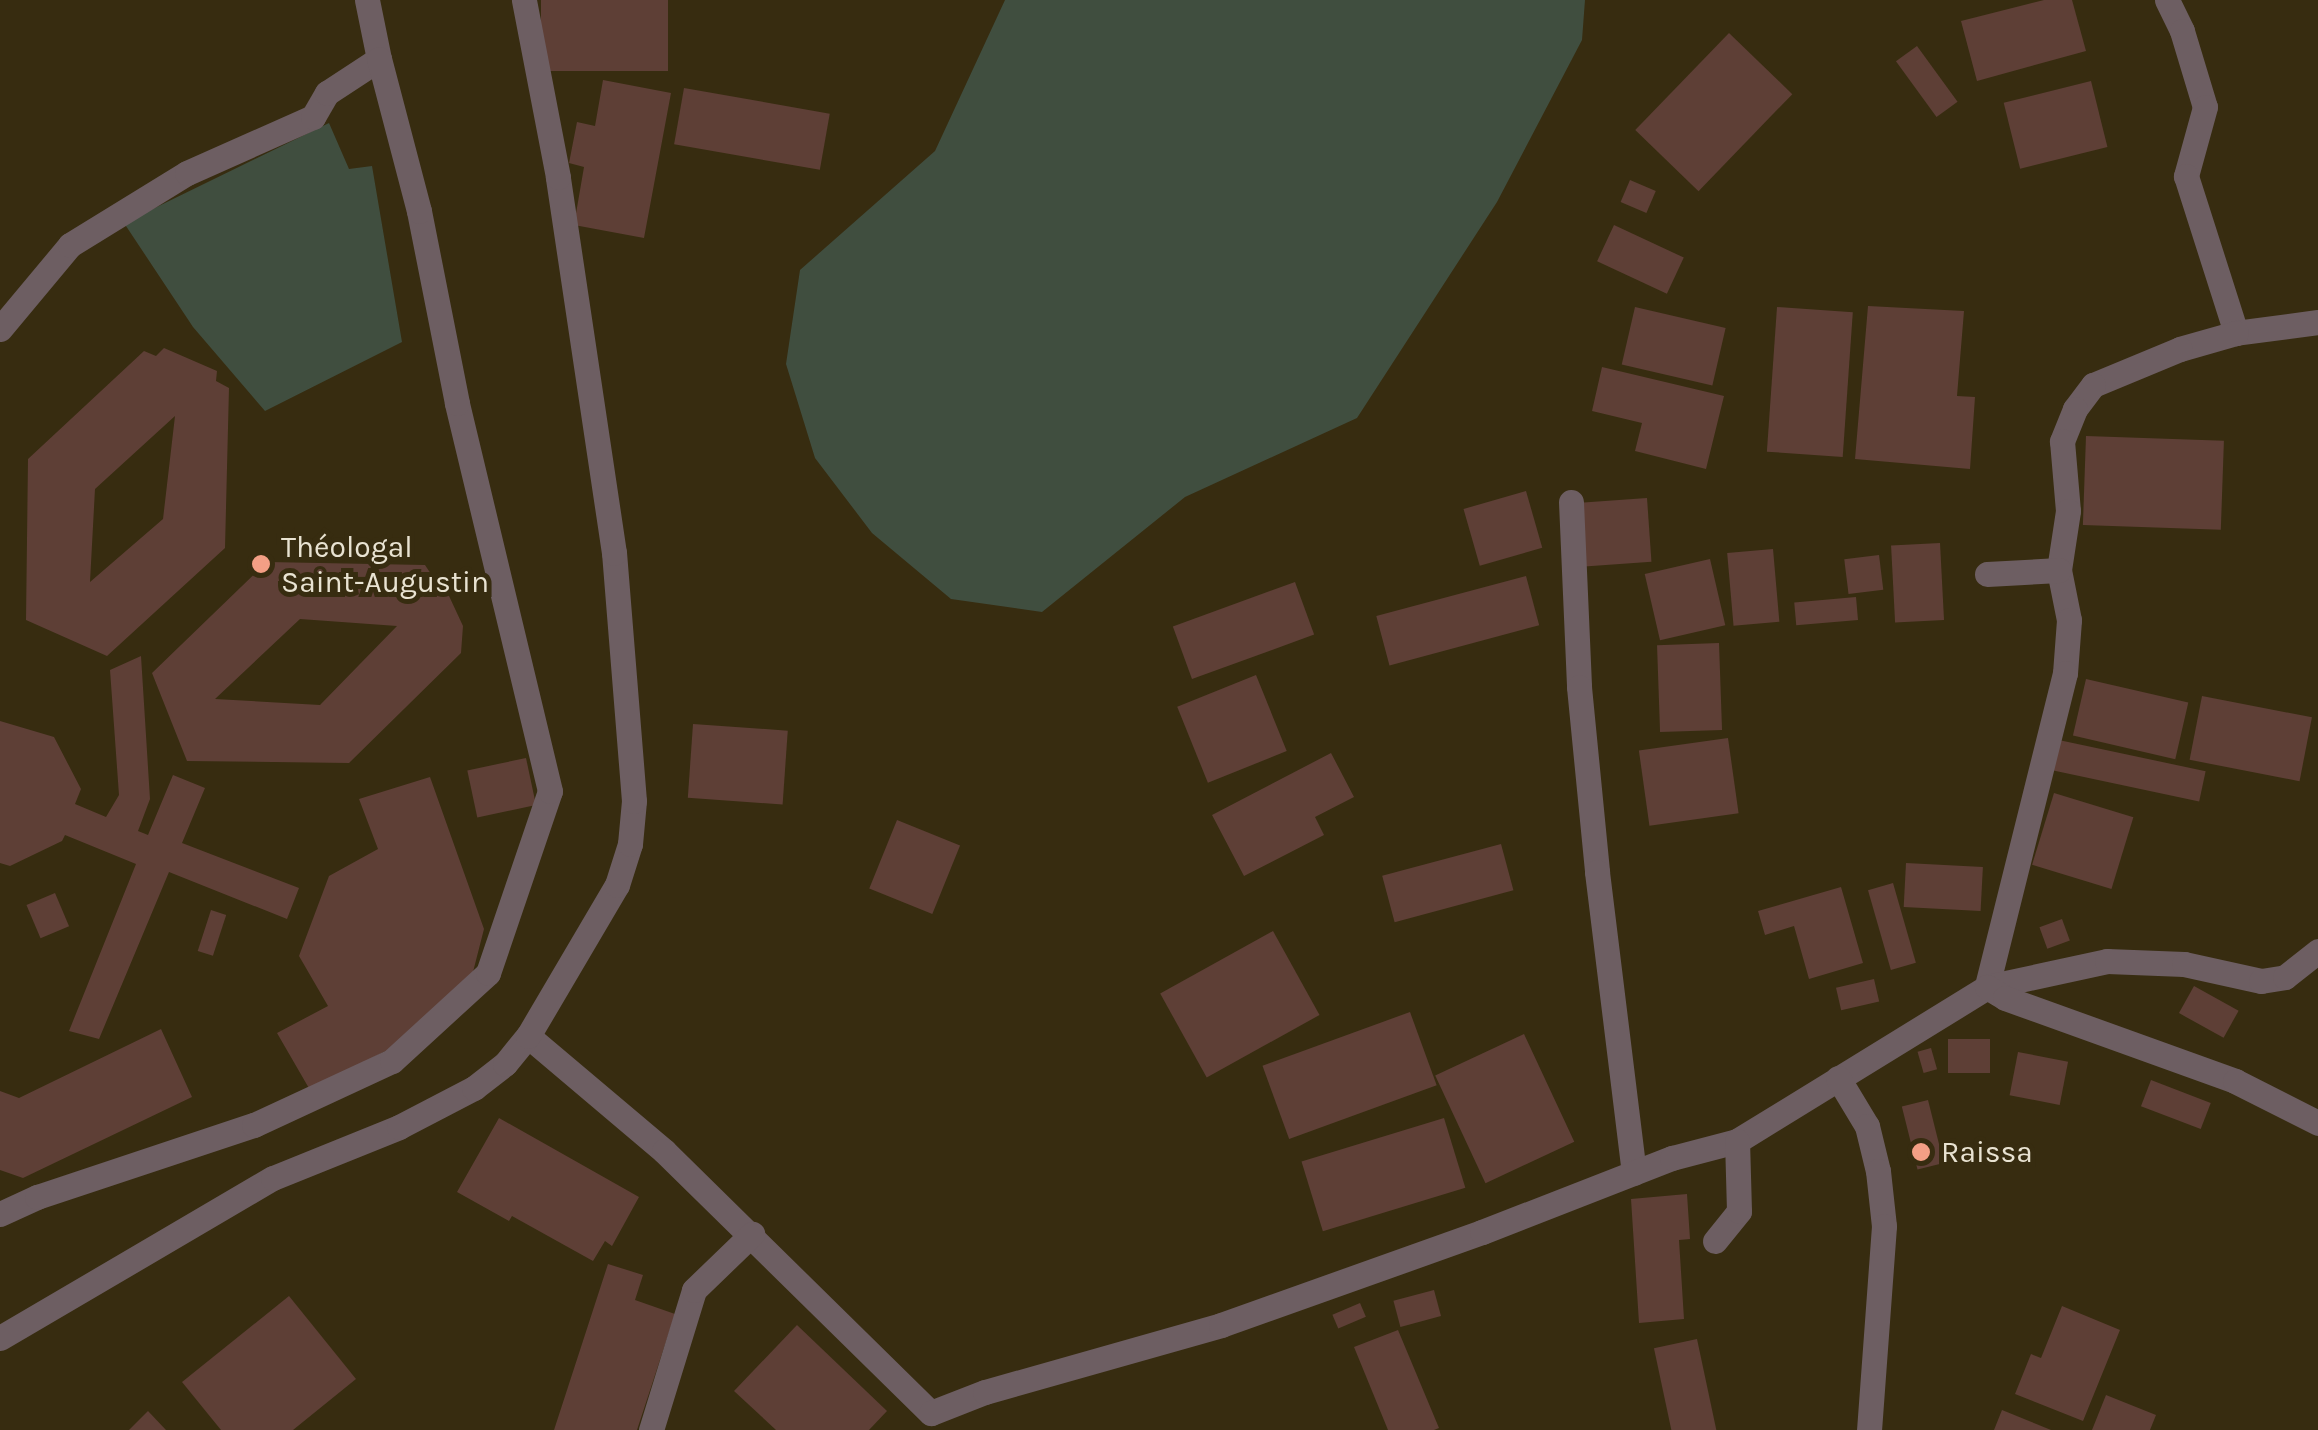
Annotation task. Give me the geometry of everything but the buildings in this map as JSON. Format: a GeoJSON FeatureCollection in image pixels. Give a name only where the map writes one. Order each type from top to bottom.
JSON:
{"type":"FeatureCollection","features":[{"type":"Feature","properties":{"kind":"street"},"geometry":{"type":"LineString","coordinates":[[0,1214],[37,1197],[254,1125],[392,1061],[488,974],[550,791],[368,0]]}},
{"type":"Feature","properties":{"kind":"street"},"geometry":{"type":"LineString","coordinates":[[0,1338],[273,1178],[398,1127],[474,1088],[505,1064],[528,1036],[616,885],[630,844],[634,801],[614,553],[558,178],[524,0]]}},
{"type":"Feature","properties":{"kind":"street"},"geometry":{"type":"LineString","coordinates":[[2167,0],[2182,31],[2205,107],[2186,176],[2236,333]]}},
{"type":"Feature","properties":{"kind":"street"},"geometry":{"type":"LineString","coordinates":[[0,328],[70,245],[186,173],[314,117],[327,93],[379,58]]}},
{"type":"Feature","properties":{"kind":"street"},"geometry":{"type":"LineString","coordinates":[[1987,987],[2065,674],[2070,620],[2059,570],[2068,511],[2062,441],[2075,409],[2093,385],[2180,350],[2236,333],[2318,322]]}},
{"type":"Feature","properties":{"kind":"street"},"geometry":{"type":"LineString","coordinates":[[1571,502],[1588,780],[1634,1173]]}},
{"type":"Feature","properties":{"kind":"street"},"geometry":{"type":"LineString","coordinates":[[1987,574],[2059,570]]}},
{"type":"Feature","properties":{"kind":"street"},"geometry":{"type":"LineString","coordinates":[[528,1036],[664,1151],[752,1234],[922,1421],[985,1392],[1222,1324],[1634,1173],[1737,1141],[1987,987],[2107,960],[2184,964],[2260,980],[2285,977],[2318,950]]}},
{"type":"Feature","properties":{"kind":"street"},"geometry":{"type":"LineString","coordinates":[[1987,987],[2006,998],[2235,1081],[2318,1123]]}},
{"type":"Feature","properties":{"kind":"street"},"geometry":{"type":"LineString","coordinates":[[1838,1078],[1867,1126],[1884,1226],[1869,1430]]}},
{"type":"Feature","properties":{"kind":"street"},"geometry":{"type":"LineString","coordinates":[[1715,1240],[1739,1211],[1737,1141]]}},
{"type":"Feature","properties":{"kind":"street"},"geometry":{"type":"LineString","coordinates":[[651,1430],[694,1290],[752,1234]]}},
{"type":"Feature","properties":{"kind":"green space"},"geometry":{"type":"Polygon","coordinates":[[[1005,0],[1585,0],[1582,40],[1497,202],[1357,418],[1185,497],[1042,612],[951,599],[872,533],[815,458],[786,364],[800,270],[935,151],[1005,0]]]}},
{"type":"Feature","properties":{"kind":"green space"},"geometry":{"type":"Polygon","coordinates":[[[329,123],[349,169],[372,166],[402,342],[265,411],[193,327],[124,223],[329,123]]]}},
{"type":"Feature","properties":{"kind":"place","name":"Théologal Saint-Augustin"},"geometry":{"type":"Point","coordinates":[261,564]}},
{"type":"Feature","properties":{"kind":"place","name":"Raissa"},"geometry":{"type":"Point","coordinates":[1921,1152]}}]}
